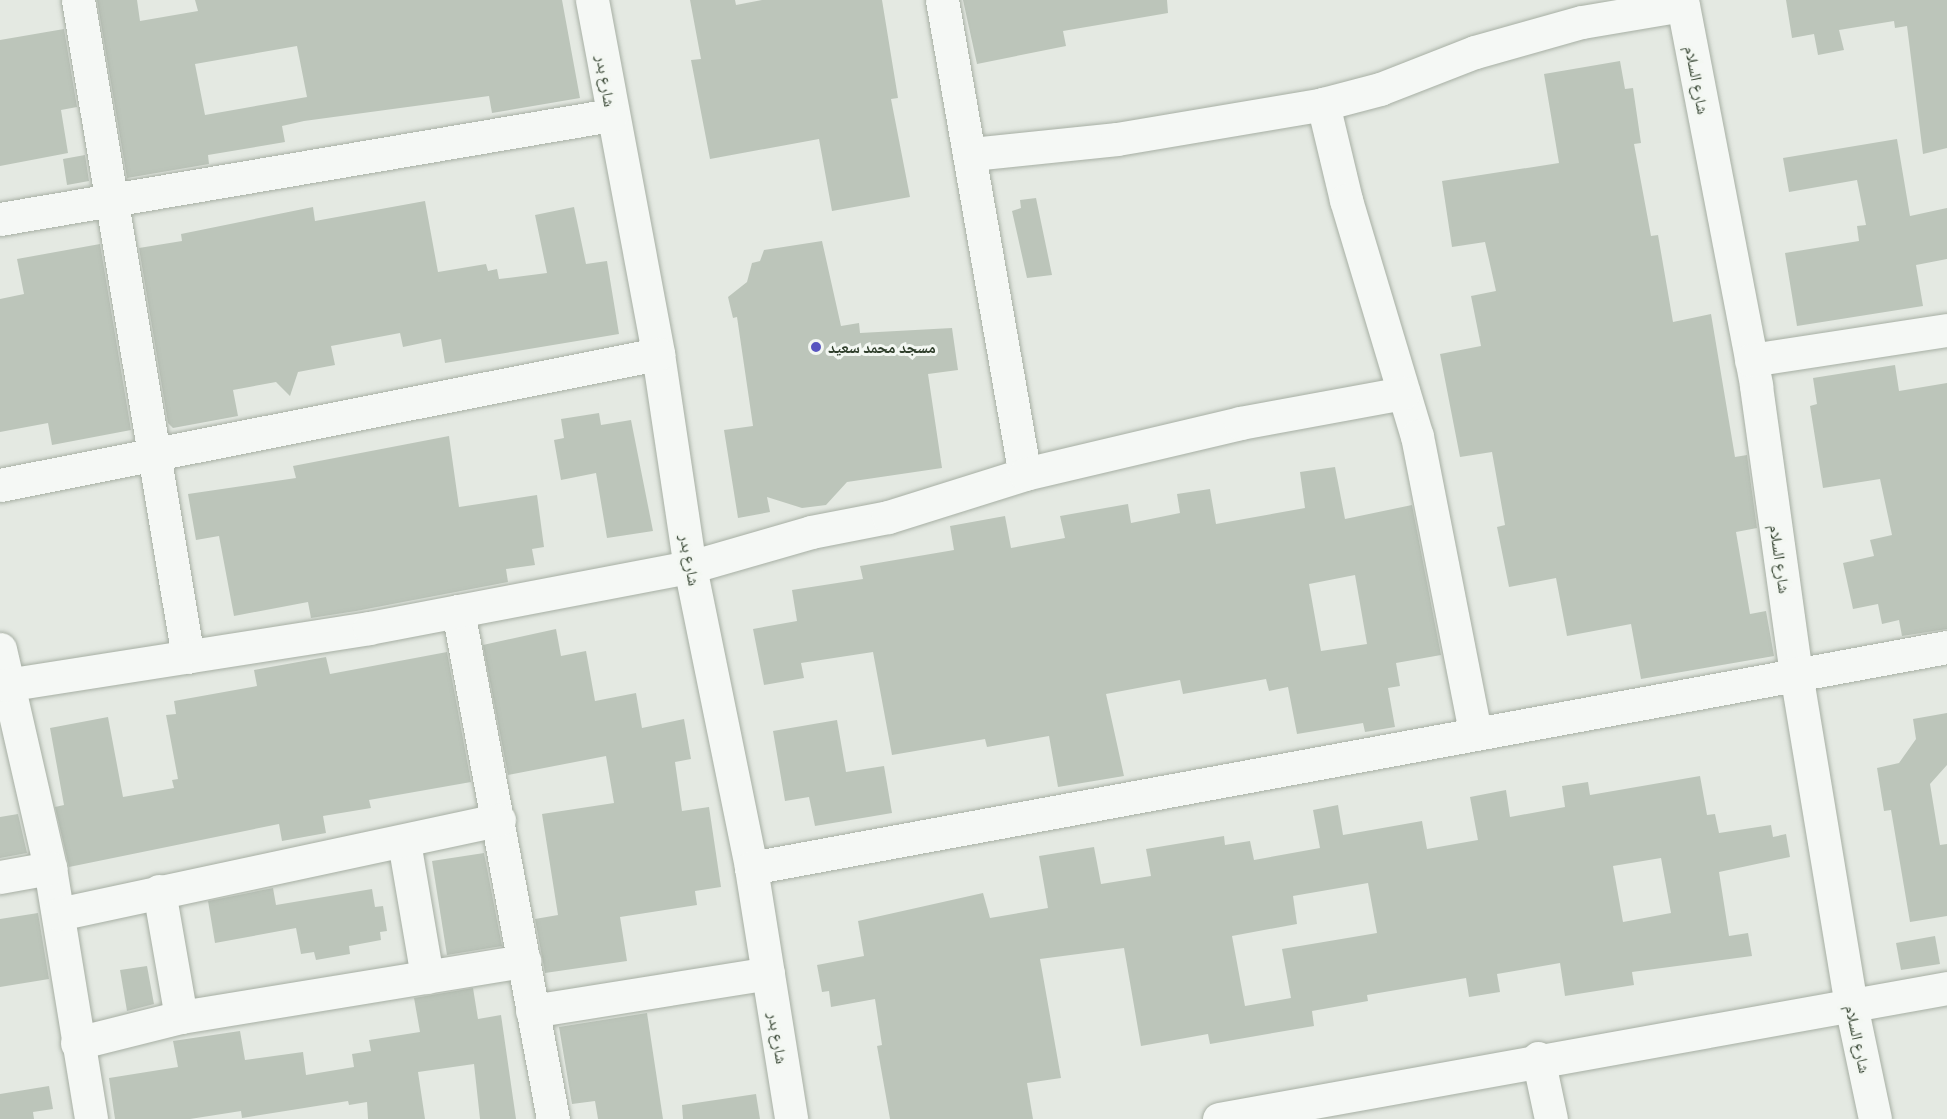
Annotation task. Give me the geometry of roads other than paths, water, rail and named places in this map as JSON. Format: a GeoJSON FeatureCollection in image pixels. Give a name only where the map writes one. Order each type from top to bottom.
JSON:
{"type":"FeatureCollection","features":[{"type":"Feature","properties":{"kind":"street"},"geometry":{"type":"LineString","coordinates":[[78,0],[114,201],[188,657]]}},
{"type":"Feature","properties":{"kind":"street","name":"شارع بدر"},"geometry":{"type":"LineString","coordinates":[[592,0],[611,115],[658,354],[690,567],[751,868],[791,1119]]}},
{"type":"Feature","properties":{"kind":"street"},"geometry":{"type":"LineString","coordinates":[[942,0],[972,154],[1025,474]]}},
{"type":"Feature","properties":{"kind":"street"},"geometry":{"type":"LineString","coordinates":[[972,154],[1117,139],[1323,104],[1380,88],[1486,48],[1582,22],[1682,2]]}},
{"type":"Feature","properties":{"kind":"street","name":"شارع السلام"},"geometry":{"type":"LineString","coordinates":[[1682,2],[1751,360],[1796,673],[1851,1005],[1875,1119]]}},
{"type":"Feature","properties":{"kind":"street"},"geometry":{"type":"LineString","coordinates":[[1323,104],[1417,436],[1475,731]]}},
{"type":"Feature","properties":{"kind":"street"},"geometry":{"type":"LineString","coordinates":[[0,219],[611,115]]}},
{"type":"Feature","properties":{"kind":"street"},"geometry":{"type":"LineString","coordinates":[[1751,360],[1947,330]]}},
{"type":"Feature","properties":{"kind":"street"},"geometry":{"type":"LineString","coordinates":[[0,485],[658,354]]}},
{"type":"Feature","properties":{"kind":"street"},"geometry":{"type":"LineString","coordinates":[[6,685],[458,612],[690,567],[811,532],[888,517],[1025,474],[1240,423],[1403,393]]}},
{"type":"Feature","properties":{"kind":"street"},"geometry":{"type":"LineString","coordinates":[[458,612],[499,819],[553,1119]]}},
{"type":"Feature","properties":{"kind":"street"},"geometry":{"type":"LineString","coordinates":[[751,868],[1475,731],[1947,647]]}},
{"type":"Feature","properties":{"kind":"street"},"geometry":{"type":"LineString","coordinates":[[0,649],[6,685],[51,868],[91,1119]]}},
{"type":"Feature","properties":{"kind":"street"},"geometry":{"type":"LineString","coordinates":[[59,914],[159,891],[404,842],[499,819]]}},
{"type":"Feature","properties":{"kind":"street"},"geometry":{"type":"LineString","coordinates":[[404,842],[427,977]]}},
{"type":"Feature","properties":{"kind":"street"},"geometry":{"type":"LineString","coordinates":[[0,877],[51,868]]}},
{"type":"Feature","properties":{"kind":"street"},"geometry":{"type":"LineString","coordinates":[[159,891],[181,1017]]}},
{"type":"Feature","properties":{"kind":"street"},"geometry":{"type":"LineString","coordinates":[[77,1042],[181,1017],[524,961]]}},
{"type":"Feature","properties":{"kind":"street"},"geometry":{"type":"LineString","coordinates":[[532,1011],[768,973]]}},
{"type":"Feature","properties":{"kind":"street"},"geometry":{"type":"LineString","coordinates":[[1219,1119],[1323,1109],[1538,1058],[1947,988]]}},
{"type":"Feature","properties":{"kind":"street"},"geometry":{"type":"LineString","coordinates":[[1538,1058],[1551,1119]]}},
{"type":"Feature","properties":{"kind":"place","name":"مسجد محمد سعيد"},"geometry":{"type":"Point","coordinates":[816,347]}}]}
